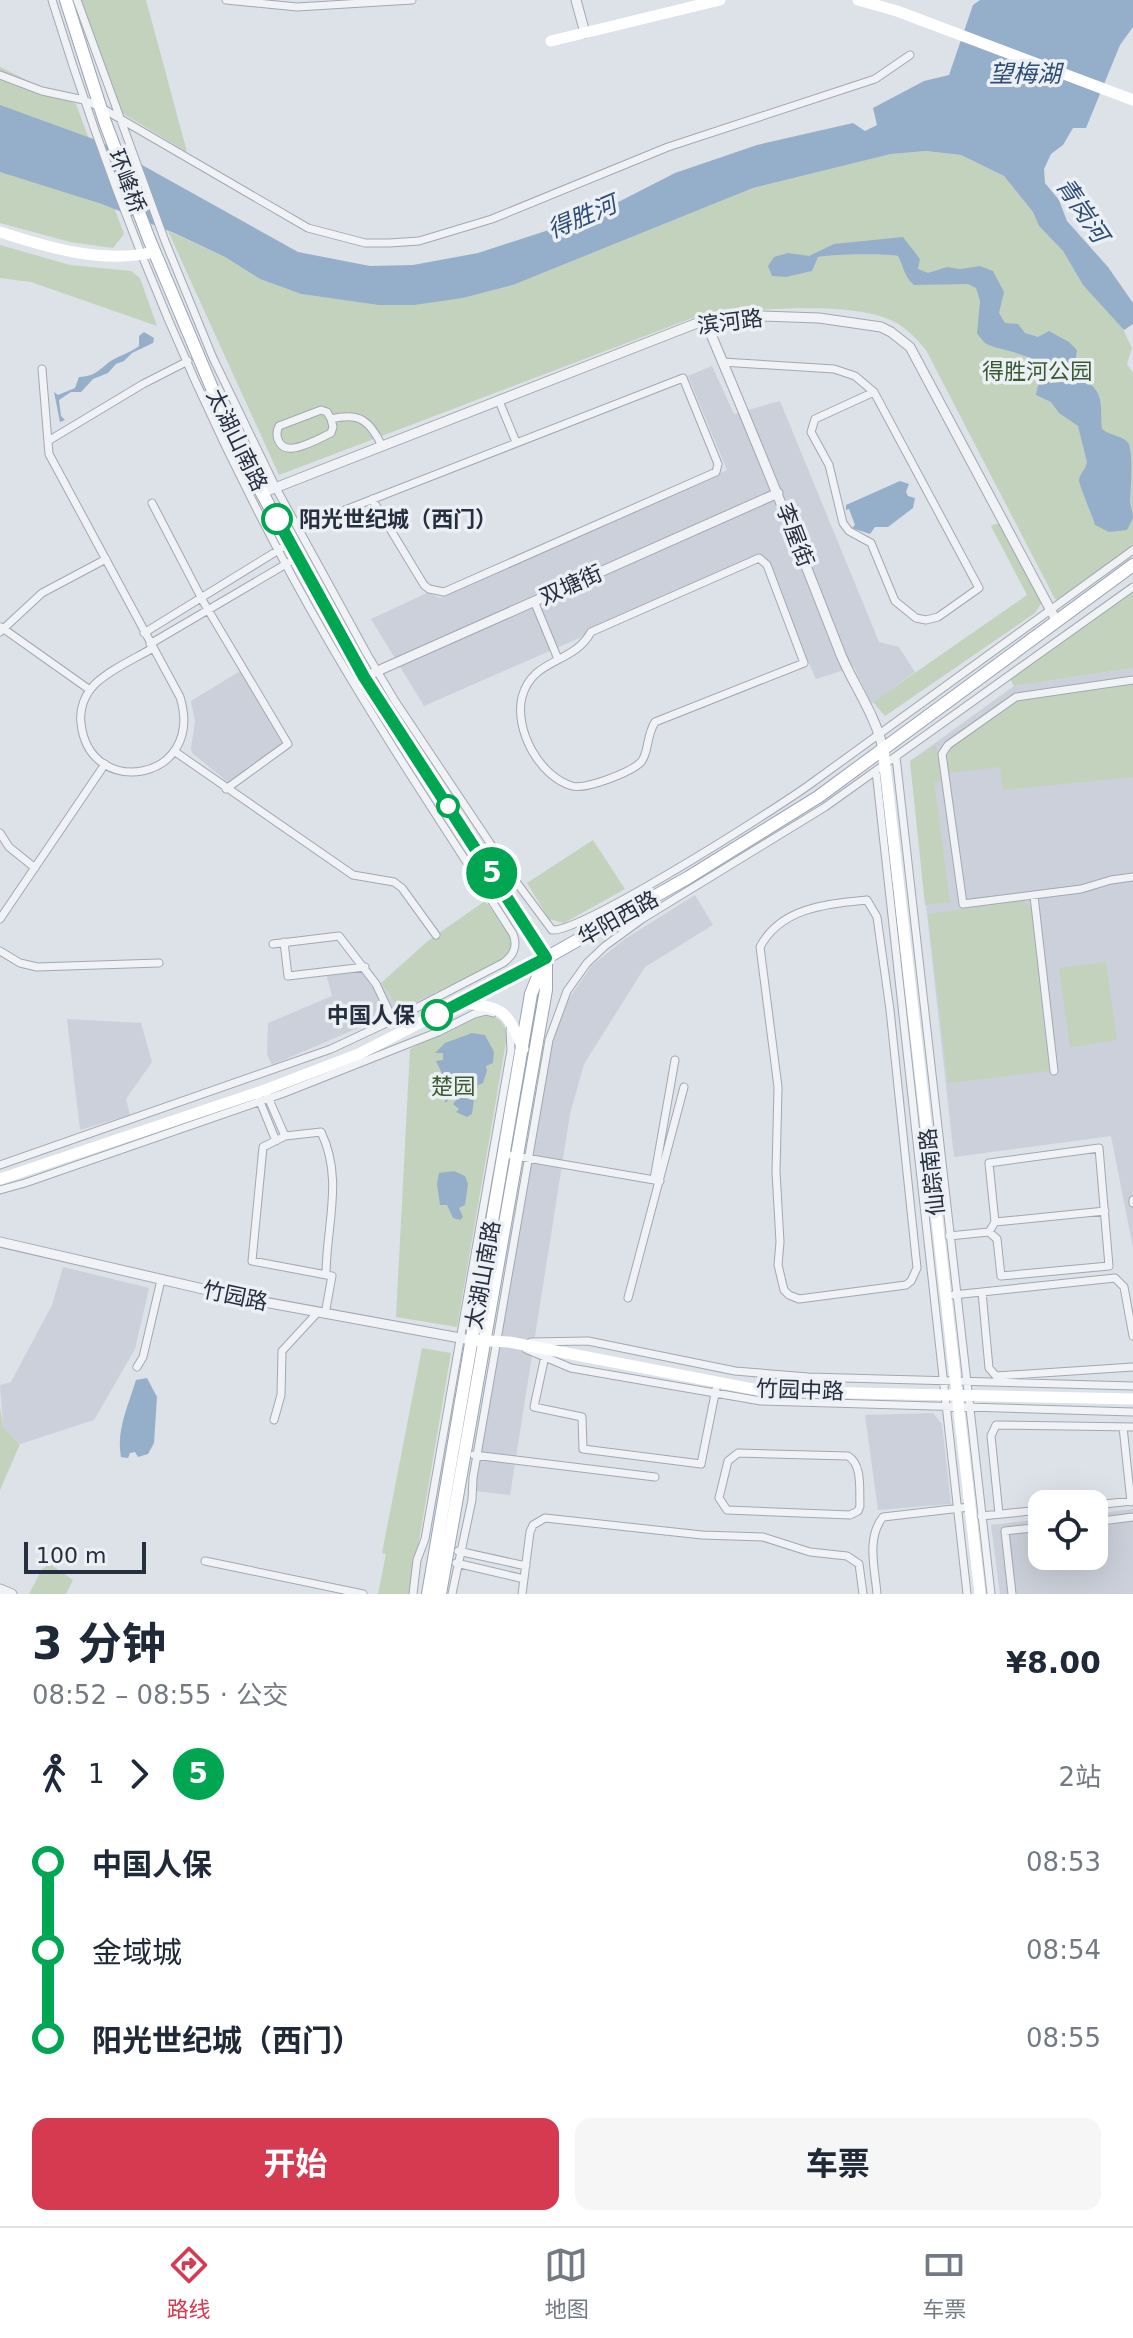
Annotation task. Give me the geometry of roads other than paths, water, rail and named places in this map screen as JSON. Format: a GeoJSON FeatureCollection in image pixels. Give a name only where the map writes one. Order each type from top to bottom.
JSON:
{"type":"FeatureCollection","features":[{"type":"Feature","properties":{"kind":"main road"},"geometry":{"type":"LineString","coordinates":[[66,0],[94,110]]}},
{"type":"Feature","properties":{"kind":"main road"},"geometry":{"type":"LineString","coordinates":[[551,41],[720,0]]}},
{"type":"Feature","properties":{"kind":"main road"},"geometry":{"type":"LineString","coordinates":[[858,0],[1130,98]]}},
{"type":"Feature","properties":{"kind":"main road","name":"环峰桥"},"geometry":{"type":"LineString","coordinates":[[94,110],[105,122],[149,239]]}},
{"type":"Feature","properties":{"kind":"main road"},"geometry":{"type":"LineString","coordinates":[[0,232],[74,252],[117,256],[148,254]]}},
{"type":"Feature","properties":{"kind":"main road","name":"太湖山南路"},"geometry":{"type":"LineString","coordinates":[[149,239],[148,254],[192,360],[262,493],[292,560],[546,958],[546,990],[517,1156],[466,1339],[464,1453],[453,1556],[440,1594]]}},
{"type":"Feature","properties":{"kind":"main road","name":"华阳西路"},"geometry":{"type":"LineString","coordinates":[[1,1176],[262,1096],[359,1054],[546,958],[771,829],[1133,565]]}},
{"type":"Feature","properties":{"kind":"main road","name":"仙踪南路"},"geometry":{"type":"LineString","coordinates":[[883,749],[915,1066],[945,1237],[957,1394],[980,1594]]}},
{"type":"Feature","properties":{"kind":"main road","name":"太湖山南路"},"geometry":{"type":"LineString","coordinates":[[428,1594],[497,1341],[517,1156],[523,1049],[533,988],[546,958]]}},
{"type":"Feature","properties":{"kind":"main road"},"geometry":{"type":"LineString","coordinates":[[459,1002],[503,1012],[511,1020],[523,1049]]}},
{"type":"Feature","properties":{"kind":"main road","name":"竹园中路"},"geometry":{"type":"LineString","coordinates":[[466,1339],[546,1350],[716,1389],[1133,1399]]}},
{"type":"Feature","properties":{"kind":"street"},"geometry":{"type":"LineString","coordinates":[[52,0],[84,100],[94,110],[129,225],[148,254]]}},
{"type":"Feature","properties":{"kind":"street"},"geometry":{"type":"LineString","coordinates":[[77,0],[165,241],[213,358],[276,488],[377,671],[514,879],[548,926],[555,930],[566,928],[630,895],[803,789],[1133,550]]}},
{"type":"Feature","properties":{"kind":"street"},"geometry":{"type":"LineString","coordinates":[[226,0],[297,7],[412,0]]}},
{"type":"Feature","properties":{"kind":"street"},"geometry":{"type":"LineString","coordinates":[[576,0],[585,33]]}},
{"type":"Feature","properties":{"kind":"street"},"geometry":{"type":"LineString","coordinates":[[0,75],[42,91],[84,100],[94,110],[118,117],[308,228],[365,243],[419,241],[492,219],[668,147],[875,79],[910,55]]}},
{"type":"Feature","properties":{"kind":"street","name":"滨河路"},"geometry":{"type":"LineString","coordinates":[[262,493],[705,320],[761,316],[819,318],[881,327],[910,347],[1057,622]]}},
{"type":"Feature","properties":{"kind":"street","name":"李屋街"},"geometry":{"type":"LineString","coordinates":[[705,320],[778,493],[846,667],[880,734],[883,749]]}},
{"type":"Feature","properties":{"kind":"street"},"geometry":{"type":"LineString","coordinates":[[48,441],[143,384],[192,360],[219,434],[285,547],[144,633]]}},
{"type":"Feature","properties":{"kind":"street"},"geometry":{"type":"LineString","coordinates":[[722,362],[834,369],[855,376],[874,392],[979,588],[938,617],[926,620],[916,618],[895,601],[871,543],[849,531],[843,523],[829,465],[811,432],[815,419],[874,392]]}},
{"type":"Feature","properties":{"kind":"street"},"geometry":{"type":"LineString","coordinates":[[1,1176],[317,1054],[393,1020],[503,963],[512,955],[515,938],[360,694],[292,560],[208,610],[152,646],[106,675],[90,690],[80,718],[82,735],[90,750],[117,770],[135,773],[152,769],[167,760],[174,751],[184,731],[185,714],[180,697],[152,646],[144,633],[49,454],[42,369]]}},
{"type":"Feature","properties":{"kind":"street"},"geometry":{"type":"LineString","coordinates":[[345,510],[372,499],[516,442],[683,378],[718,464],[716,472],[444,592],[424,585],[372,499]]}},
{"type":"Feature","properties":{"kind":"street"},"geometry":{"type":"LineString","coordinates":[[499,401],[516,442]]}},
{"type":"Feature","properties":{"kind":"street"},"geometry":{"type":"LineString","coordinates":[[321,410],[327,412],[331,419],[331,433],[292,449],[283,446],[277,439],[279,426],[307,415],[321,410]]}},
{"type":"Feature","properties":{"kind":"street"},"geometry":{"type":"LineString","coordinates":[[331,419],[352,415],[367,422],[382,446]]}},
{"type":"Feature","properties":{"kind":"street","name":"双塘街"},"geometry":{"type":"LineString","coordinates":[[364,677],[778,493]]}},
{"type":"Feature","properties":{"kind":"street"},"geometry":{"type":"LineString","coordinates":[[152,503],[208,610],[288,744],[226,789]]}},
{"type":"Feature","properties":{"kind":"street"},"geometry":{"type":"LineString","coordinates":[[759,558],[767,565],[804,663],[655,722],[648,732],[646,752],[640,762],[586,787],[571,786],[552,773],[536,758],[525,741],[521,705],[523,693],[545,665],[558,659],[578,650],[591,632],[759,558]]}},
{"type":"Feature","properties":{"kind":"street"},"geometry":{"type":"LineString","coordinates":[[90,690],[1,629],[42,593],[106,559]]}},
{"type":"Feature","properties":{"kind":"street"},"geometry":{"type":"LineString","coordinates":[[657,1180],[517,1156],[554,1022],[567,991],[587,963],[642,919],[773,840],[886,764],[1133,587]]}},
{"type":"Feature","properties":{"kind":"street"},"geometry":{"type":"LineString","coordinates":[[534,601],[558,659]]}},
{"type":"Feature","properties":{"kind":"street"},"geometry":{"type":"LineString","coordinates":[[1133,680],[1016,697],[944,749],[963,904],[1081,889],[1133,877]]}},
{"type":"Feature","properties":{"kind":"street"},"geometry":{"type":"LineString","coordinates":[[174,751],[353,875],[394,882],[402,888],[436,935]]}},
{"type":"Feature","properties":{"kind":"street"},"geometry":{"type":"LineString","coordinates":[[0,919],[105,764]]}},
{"type":"Feature","properties":{"kind":"street"},"geometry":{"type":"LineString","coordinates":[[886,764],[945,1237],[989,1232],[997,1239],[1001,1276],[1109,1266],[1099,1148],[989,1163],[995,1222],[989,1232]]}},
{"type":"Feature","properties":{"kind":"street"},"geometry":{"type":"LineString","coordinates":[[0,833],[9,847],[35,868]]}},
{"type":"Feature","properties":{"kind":"street"},"geometry":{"type":"LineString","coordinates":[[1034,896],[1054,1071]]}},
{"type":"Feature","properties":{"kind":"street"},"geometry":{"type":"LineString","coordinates":[[867,900],[877,917],[892,1031],[911,1192],[915,1275],[906,1285],[793,1298],[780,1283],[778,1265],[778,1087],[762,943],[769,933],[792,915],[832,904],[867,900]]}},
{"type":"Feature","properties":{"kind":"street"},"geometry":{"type":"LineString","coordinates":[[273,944],[339,936],[376,984],[393,1020]]}},
{"type":"Feature","properties":{"kind":"street"},"geometry":{"type":"LineString","coordinates":[[284,942],[288,976],[365,967]]}},
{"type":"Feature","properties":{"kind":"street"},"geometry":{"type":"LineString","coordinates":[[0,951],[20,963],[37,967],[159,963]]}},
{"type":"Feature","properties":{"kind":"street"},"geometry":{"type":"LineString","coordinates":[[262,1096],[438,1032],[486,1011],[505,1022],[511,1034],[466,1339],[425,1539],[417,1560],[413,1594]]}},
{"type":"Feature","properties":{"kind":"street"},"geometry":{"type":"LineString","coordinates":[[892,1031],[911,1028]]}},
{"type":"Feature","properties":{"kind":"street"},"geometry":{"type":"LineString","coordinates":[[657,1180],[675,1060]]}},
{"type":"Feature","properties":{"kind":"street"},"geometry":{"type":"LineString","coordinates":[[897,1069],[915,1066],[957,1394]]}},
{"type":"Feature","properties":{"kind":"street"},"geometry":{"type":"LineString","coordinates":[[628,1298],[684,1087]]}},
{"type":"Feature","properties":{"kind":"street"},"geometry":{"type":"LineString","coordinates":[[262,1096],[285,1136]]}},
{"type":"Feature","properties":{"kind":"street"},"geometry":{"type":"LineString","coordinates":[[262,1096],[276,1141]]}},
{"type":"Feature","properties":{"kind":"street"},"geometry":{"type":"LineString","coordinates":[[274,1420],[281,1395],[282,1351],[322,1313],[332,1276],[326,1275],[252,1261],[263,1147],[285,1136],[321,1132],[331,1152],[334,1195],[326,1275]]}},
{"type":"Feature","properties":{"kind":"street"},"geometry":{"type":"LineString","coordinates":[[995,1222],[1105,1211]]}},
{"type":"Feature","properties":{"kind":"street","name":"竹园路"},"geometry":{"type":"LineString","coordinates":[[0,1242],[161,1280],[466,1339]]}},
{"type":"Feature","properties":{"kind":"street"},"geometry":{"type":"LineString","coordinates":[[951,1295],[1115,1278],[1124,1287],[1133,1336]]}},
{"type":"Feature","properties":{"kind":"street"},"geometry":{"type":"LineString","coordinates":[[137,1367],[143,1357],[161,1280]]}},
{"type":"Feature","properties":{"kind":"street"},"geometry":{"type":"LineString","coordinates":[[982,1292],[989,1368],[996,1376],[1133,1367]]}},
{"type":"Feature","properties":{"kind":"street"},"geometry":{"type":"LineString","coordinates":[[497,1341],[588,1341],[735,1371],[1133,1412]]}},
{"type":"Feature","properties":{"kind":"street"},"geometry":{"type":"LineString","coordinates":[[497,1341],[571,1368],[716,1389],[701,1464],[583,1449],[582,1417],[534,1407],[546,1350]]}},
{"type":"Feature","properties":{"kind":"street"},"geometry":{"type":"LineString","coordinates":[[957,1394],[1133,1386]]}},
{"type":"Feature","properties":{"kind":"street"},"geometry":{"type":"LineString","coordinates":[[999,1514],[991,1436],[996,1425],[1133,1427]]}},
{"type":"Feature","properties":{"kind":"street"},"geometry":{"type":"LineString","coordinates":[[1108,1504],[1132,1501],[1123,1427]]}},
{"type":"Feature","properties":{"kind":"street"},"geometry":{"type":"LineString","coordinates":[[464,1453],[655,1477]]}},
{"type":"Feature","properties":{"kind":"street"},"geometry":{"type":"LineString","coordinates":[[738,1453],[848,1456],[858,1466],[860,1506],[855,1514],[733,1512],[720,1502],[728,1461],[738,1453]]}},
{"type":"Feature","properties":{"kind":"street"},"geometry":{"type":"LineString","coordinates":[[877,1594],[873,1537],[883,1517],[1028,1511]]}},
{"type":"Feature","properties":{"kind":"street"},"geometry":{"type":"LineString","coordinates":[[967,1594],[970,1512]]}},
{"type":"Feature","properties":{"kind":"street"},"geometry":{"type":"LineString","coordinates":[[970,1512],[991,1594]]}},
{"type":"Feature","properties":{"kind":"street"},"geometry":{"type":"LineString","coordinates":[[1108,1520],[1133,1517]]}},
{"type":"Feature","properties":{"kind":"street"},"geometry":{"type":"LineString","coordinates":[[522,1594],[533,1525],[545,1518],[702,1535],[763,1537],[810,1552],[847,1556],[859,1564],[863,1594]]}},
{"type":"Feature","properties":{"kind":"street"},"geometry":{"type":"LineString","coordinates":[[1012,1594],[1005,1531],[1028,1529]]}},
{"type":"Feature","properties":{"kind":"street"},"geometry":{"type":"LineString","coordinates":[[453,1556],[526,1566]]}},
{"type":"Feature","properties":{"kind":"street"},"geometry":{"type":"LineString","coordinates":[[453,1556],[524,1579]]}},
{"type":"Feature","properties":{"kind":"street"},"geometry":{"type":"LineString","coordinates":[[452,1594],[453,1556]]}},
{"type":"Feature","properties":{"kind":"street"},"geometry":{"type":"LineString","coordinates":[[205,1561],[363,1594]]}},
{"type":"Feature","properties":{"kind":"street"},"geometry":{"type":"LineString","coordinates":[[0,1589],[12,1594]]}},
{"type":"Feature","properties":{"kind":"water","name":"望梅湖"},"geometry":{"type":"Polygon","coordinates":[[[980,0],[1133,0],[1133,27],[1120,45],[1086,128],[1073,128],[1063,145],[1051,154],[1044,169],[1045,183],[1059,200],[1067,221],[1108,267],[1133,303],[1133,324],[1124,330],[1083,285],[1063,251],[1039,226],[1033,212],[1004,176],[961,155],[926,151],[891,154],[753,188],[513,285],[463,298],[414,305],[378,305],[301,294],[260,279],[225,257],[174,233],[102,204],[0,172],[0,105],[99,141],[298,252],[370,266],[413,265],[478,253],[589,217],[675,173],[757,145],[853,123],[865,131],[877,125],[873,108],[924,81],[949,75],[973,5],[980,0]]]}},
{"type":"Feature","properties":{"kind":"water"},"geometry":{"type":"Polygon","coordinates":[[[903,237],[920,259],[918,269],[928,273],[947,267],[980,266],[993,271],[1004,292],[999,313],[1005,323],[1018,324],[1025,333],[1038,337],[1049,331],[1077,350],[1077,371],[1100,398],[1102,429],[1129,444],[1133,518],[1127,530],[1109,532],[1095,525],[1079,480],[1087,462],[1078,426],[1059,413],[1051,402],[1036,395],[1041,373],[1039,364],[1026,356],[991,346],[978,335],[980,301],[976,288],[968,284],[914,285],[898,256],[892,255],[818,257],[812,271],[786,277],[772,276],[768,266],[774,257],[788,253],[809,256],[834,244],[903,237]]]}},
{"type":"Feature","properties":{"kind":"water"},"geometry":{"type":"Polygon","coordinates":[[[144,332],[154,338],[153,343],[132,353],[108,373],[93,379],[81,392],[71,392],[59,400],[61,416],[65,420],[60,422],[54,392],[58,395],[75,388],[79,377],[93,374],[139,346],[139,336],[144,332]]]}},
{"type":"Feature","properties":{"kind":"water"},"geometry":{"type":"Polygon","coordinates":[[[900,481],[909,484],[906,492],[915,498],[913,508],[888,527],[875,527],[870,534],[852,528],[855,525],[846,505],[900,481]]]}},
{"type":"Feature","properties":{"kind":"water"},"geometry":{"type":"Polygon","coordinates":[[[472,1033],[485,1035],[494,1052],[493,1063],[486,1066],[483,1083],[478,1085],[477,1090],[473,1090],[470,1082],[463,1089],[467,1099],[474,1100],[472,1114],[467,1117],[456,1112],[459,1109],[453,1104],[459,1096],[456,1093],[445,1103],[445,1086],[441,1088],[435,1082],[440,1083],[442,1077],[436,1061],[443,1060],[443,1053],[435,1053],[445,1043],[472,1033]]]}},
{"type":"Feature","properties":{"kind":"water"},"geometry":{"type":"Polygon","coordinates":[[[454,1171],[465,1176],[468,1184],[465,1205],[459,1208],[463,1217],[460,1220],[453,1218],[447,1205],[440,1205],[437,1184],[439,1173],[454,1171]]]}},
{"type":"Feature","properties":{"kind":"water"},"geometry":{"type":"Polygon","coordinates":[[[147,1378],[157,1397],[154,1443],[148,1454],[138,1457],[135,1452],[130,1453],[128,1458],[121,1457],[121,1428],[126,1409],[136,1380],[147,1378]]]}},
{"type":"Feature","properties":{"kind":"place","name":"阳光世纪城（西门）"},"geometry":{"type":"Point","coordinates":[277,519]}},
{"type":"Feature","properties":{"kind":"place","name":"中国人保"},"geometry":{"type":"Point","coordinates":[437,1015]}},
{"type":"Feature","properties":{"kind":"water label","name":"青岗河"},"geometry":{"type":"Point","coordinates":[1082,210]}},
{"type":"Feature","properties":{"kind":"water label","name":"得胜河"},"geometry":{"type":"Point","coordinates":[582,217]}},
{"type":"Feature","properties":{"kind":"park label","name":"得胜河公园"},"geometry":{"type":"Point","coordinates":[1037,371]}},
{"type":"Feature","properties":{"kind":"park label","name":"楚园"},"geometry":{"type":"Point","coordinates":[453,1086]}}]}
